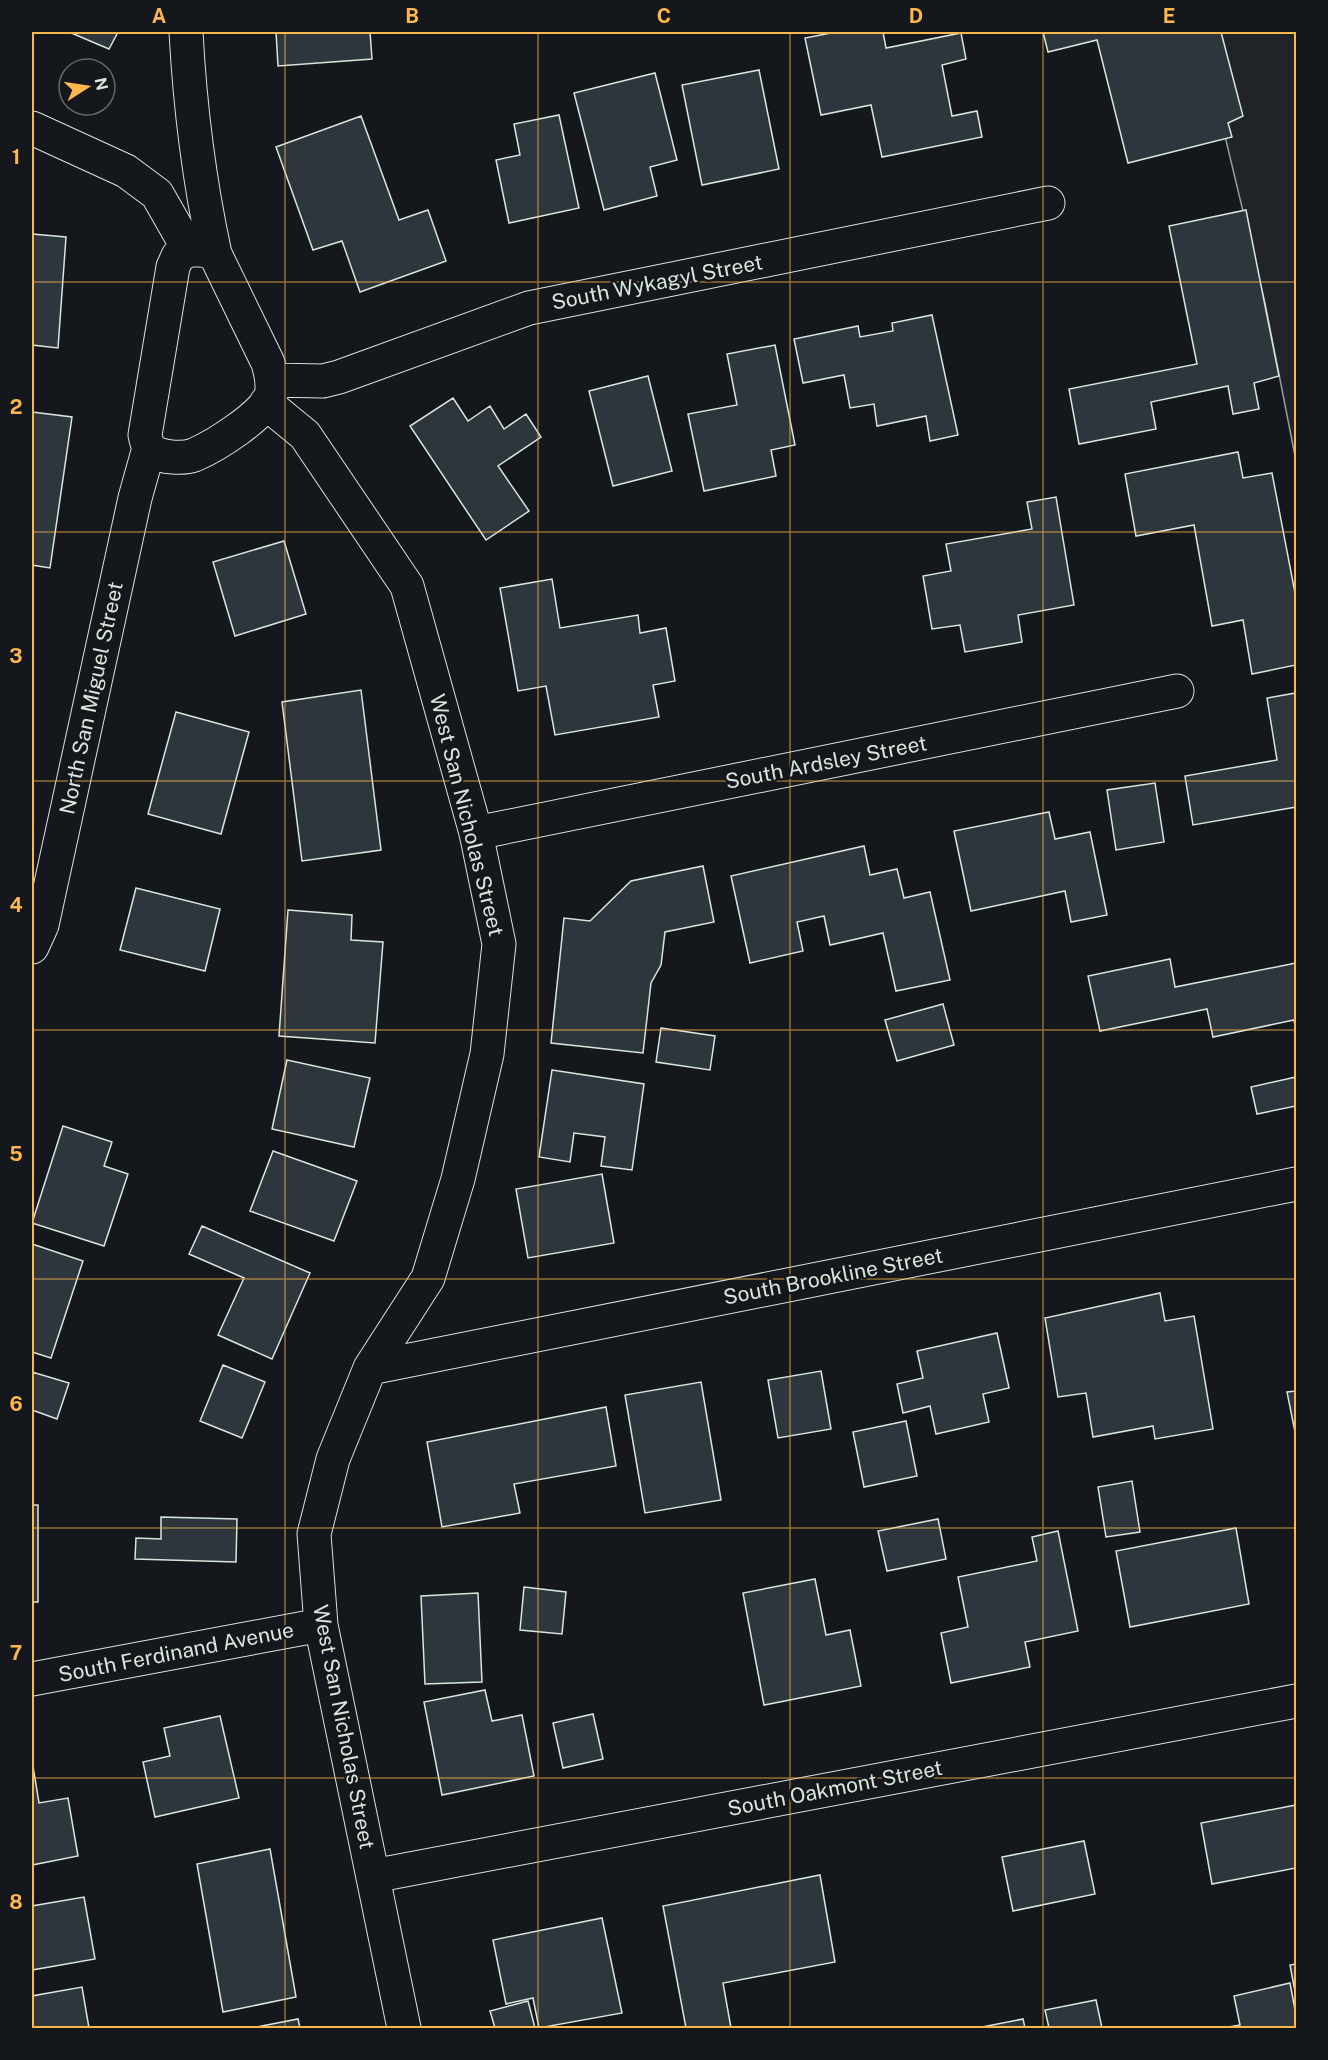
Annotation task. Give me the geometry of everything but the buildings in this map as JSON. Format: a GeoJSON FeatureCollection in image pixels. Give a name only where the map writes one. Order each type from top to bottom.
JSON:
{"type":"FeatureCollection","features":[{"type":"Feature","properties":{"kind":"street"},"geometry":{"type":"LineString","coordinates":[[186,32],[190,102],[202,193],[202,252]]}},
{"type":"Feature","properties":{"kind":"street"},"geometry":{"type":"LineString","coordinates":[[32,128],[126,171],[157,194],[202,252],[268,363],[269,391],[265,407],[225,437],[192,456],[158,455],[149,448]]}},
{"type":"Feature","properties":{"kind":"street","name":"South Wykagyl Street"},"geometry":{"type":"LineString","coordinates":[[269,391],[339,377],[528,308],[1048,203]]}},
{"type":"Feature","properties":{"kind":"street","name":"North San Miguel Street"},"geometry":{"type":"LineString","coordinates":[[35,928],[135,498],[149,448],[145,435],[172,267],[178,256],[202,252]]}},
{"type":"Feature","properties":{"kind":"street","name":"West San Nicholas Street"},"geometry":{"type":"LineString","coordinates":[[269,391],[305,435],[407,586],[476,833],[499,944],[487,1054],[458,1179],[428,1278],[370,1368],[333,1459],[314,1534],[321,1625],[404,2028]]}},
{"type":"Feature","properties":{"kind":"street","name":"South Ardsley Street"},"geometry":{"type":"LineString","coordinates":[[476,833],[1177,691]]}},
{"type":"Feature","properties":{"kind":"street","name":"South Brookline Street"},"geometry":{"type":"LineString","coordinates":[[370,1368],[1296,1184]]}},
{"type":"Feature","properties":{"kind":"street","name":"South Ferdinand Avenue"},"geometry":{"type":"LineString","coordinates":[[32,1679],[321,1625]]}},
{"type":"Feature","properties":{"kind":"street","name":"South Oakmont Street"},"geometry":{"type":"LineString","coordinates":[[373,1876],[1296,1701]]}},
{"type":"Feature","properties":{"kind":"shaded area"},"geometry":{"type":"Polygon","coordinates":[[[1200,32],[1296,32],[1296,461],[1265,303],[1200,32]]]}}]}
